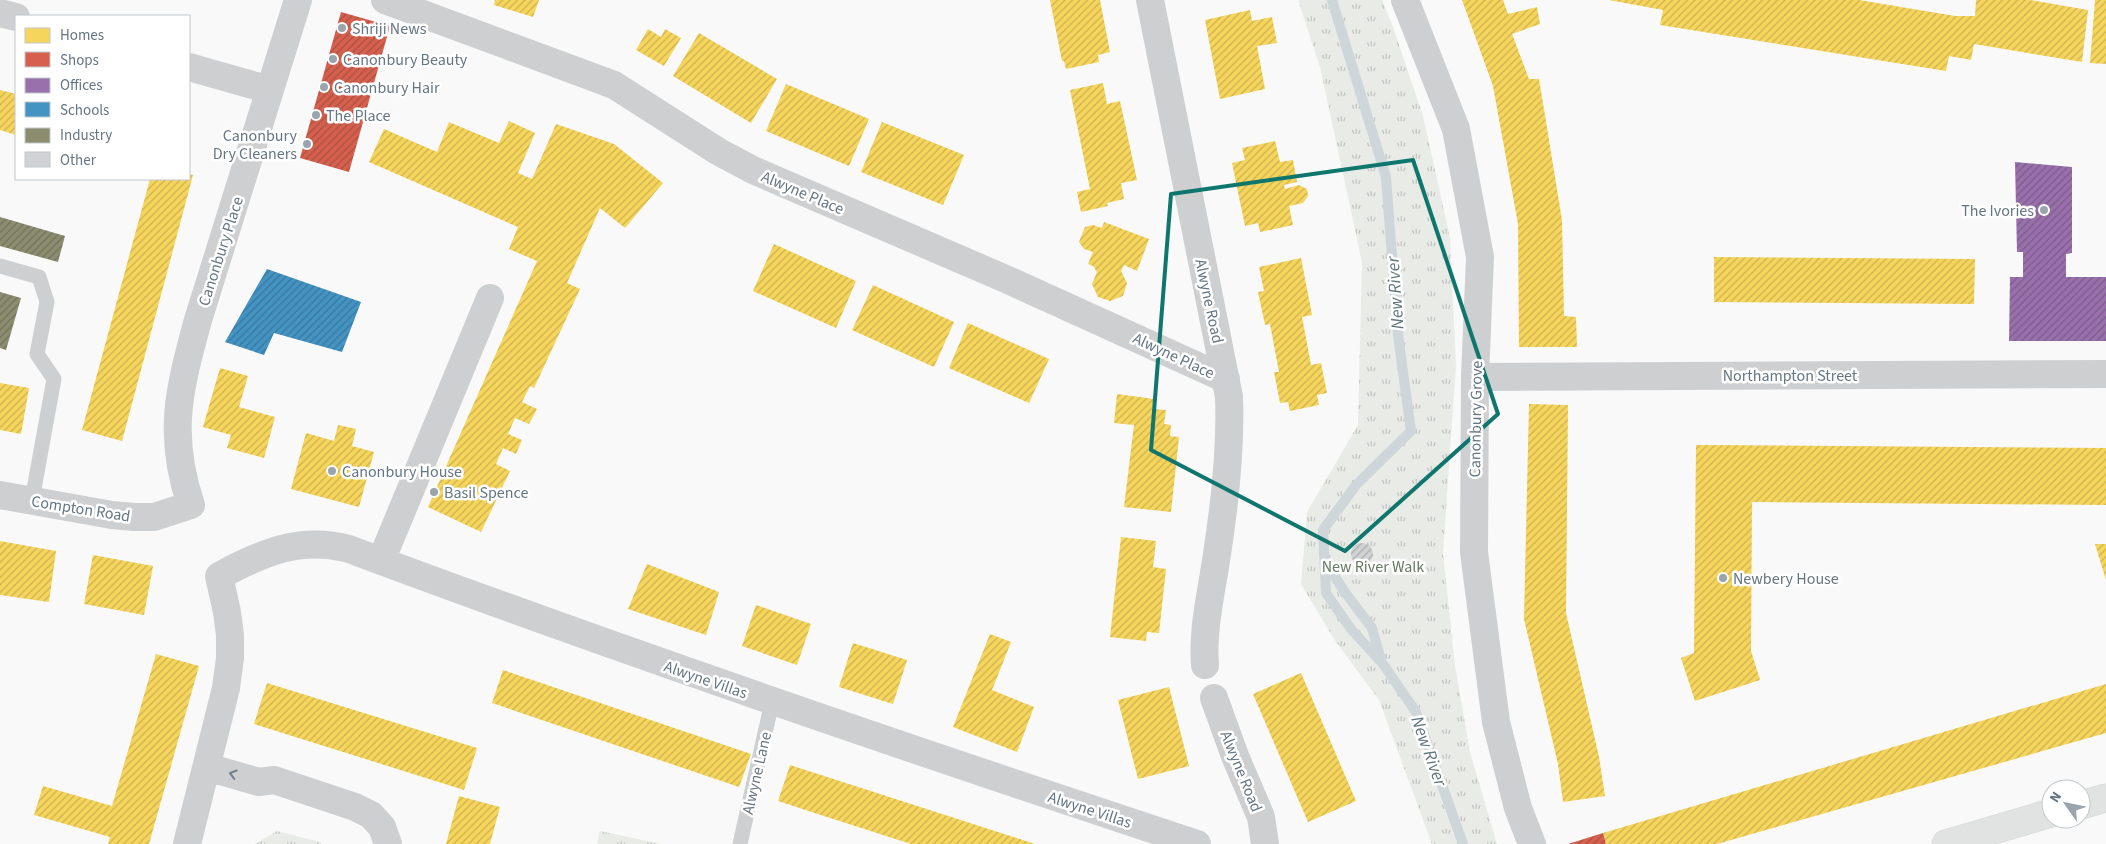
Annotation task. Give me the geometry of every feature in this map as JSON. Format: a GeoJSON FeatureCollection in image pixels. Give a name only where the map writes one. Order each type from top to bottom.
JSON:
{"type":"FeatureCollection","features":[{"type":"Feature","properties":{"kind":"main road"},"geometry":{"type":"LineString","coordinates":[[2091,802],[2106,798]]}},
{"type":"Feature","properties":{"kind":"main road"},"geometry":{"type":"LineString","coordinates":[[1946,844],[2041,817]]}},
{"type":"Feature","properties":{"kind":"street","name":"Canonbury Place"},"geometry":{"type":"LineString","coordinates":[[191,506],[184,484],[177,446],[179,397],[198,320],[298,0]]}},
{"type":"Feature","properties":{"kind":"street","name":"Alwyne Place"},"geometry":{"type":"LineString","coordinates":[[385,0],[614,85],[719,152],[753,170],[1008,280],[1226,379]]}},
{"type":"Feature","properties":{"kind":"street","name":"Alwyne Road"},"geometry":{"type":"LineString","coordinates":[[1150,0],[1229,397],[1230,441],[1221,528],[1206,626],[1205,664]]}},
{"type":"Feature","properties":{"kind":"street","name":"Canonbury Grove"},"geometry":{"type":"LineString","coordinates":[[1405,0],[1456,129],[1480,257],[1474,377],[1474,552],[1496,722],[1518,808],[1532,844]]}},
{"type":"Feature","properties":{"kind":"street"},"geometry":{"type":"LineString","coordinates":[[0,13],[15,18]]}},
{"type":"Feature","properties":{"kind":"street"},"geometry":{"type":"LineString","coordinates":[[190,67],[270,90]]}},
{"type":"Feature","properties":{"kind":"street"},"geometry":{"type":"LineString","coordinates":[[381,561],[490,298]]}},
{"type":"Feature","properties":{"kind":"street","name":"Northampton Street"},"geometry":{"type":"LineString","coordinates":[[1474,377],[2106,374]]}},
{"type":"Feature","properties":{"kind":"street","name":"Compton Road"},"geometry":{"type":"LineString","coordinates":[[0,495],[134,518],[154,517],[191,506]]}},
{"type":"Feature","properties":{"kind":"street","name":"Alwyne Villas"},"geometry":{"type":"LineString","coordinates":[[207,767],[226,688],[230,658],[227,612],[219,576],[254,557],[283,547],[311,544],[335,545],[772,702],[1197,844]]}},
{"type":"Feature","properties":{"kind":"street","name":"Alwyne Road"},"geometry":{"type":"LineString","coordinates":[[1214,698],[1235,756],[1261,817],[1265,844]]}},
{"type":"Feature","properties":{"kind":"street"},"geometry":{"type":"LineString","coordinates":[[186,844],[207,767],[259,782],[274,780],[364,810],[382,827],[388,844]]}},
{"type":"Feature","properties":{"kind":"lane"},"geometry":{"type":"LineString","coordinates":[[0,266],[39,277],[47,302],[38,354],[54,379],[32,500]]}},
{"type":"Feature","properties":{"kind":"lane","name":"Alwyne Lane"},"geometry":{"type":"LineString","coordinates":[[740,844],[772,702]]}},
{"type":"Feature","properties":{"kind":"highlighted area"},"geometry":{"type":"Polygon","coordinates":[[[1413,160],[1498,414],[1345,551],[1151,450],[1171,194],[1413,160]]]}},
{"type":"Feature","properties":{"kind":"green space","name":"New River Walk"},"geometry":{"type":"Polygon","coordinates":[[[1298,0],[1382,0],[1423,116],[1450,238],[1456,366],[1443,553],[1455,666],[1470,752],[1497,844],[1432,844],[1379,700],[1334,639],[1301,584],[1307,512],[1358,425],[1362,262],[1320,67],[1298,0]]]}},
{"type":"Feature","properties":{"kind":"green space"},"geometry":{"type":"Polygon","coordinates":[[[277,831],[320,842],[321,844],[255,844],[277,831]]]}},
{"type":"Feature","properties":{"kind":"green space"},"geometry":{"type":"Polygon","coordinates":[[[600,831],[661,844],[597,844],[600,831]]]}},
{"type":"Feature","properties":{"kind":"building: Homes"},"geometry":{"type":"Polygon","coordinates":[[[495,0],[539,0],[533,17],[494,5],[495,0]]]}},
{"type":"Feature","properties":{"kind":"building: Homes"},"geometry":{"type":"Polygon","coordinates":[[[1050,0],[1100,0],[1110,52],[1098,55],[1099,62],[1066,69],[1064,61],[1062,61],[1050,0]]]}},
{"type":"Feature","properties":{"kind":"building: Homes"},"geometry":{"type":"Polygon","coordinates":[[[1462,0],[1503,0],[1508,14],[1537,7],[1540,24],[1512,34],[1529,79],[1539,79],[1562,220],[1564,316],[1576,317],[1577,347],[1519,347],[1518,224],[1493,86],[1462,0]]]}},
{"type":"Feature","properties":{"kind":"building: Homes"},"geometry":{"type":"Polygon","coordinates":[[[1609,0],[1859,0],[1955,16],[1975,16],[1976,0],[2030,0],[2088,10],[2082,62],[1974,44],[1971,60],[1949,56],[1946,71],[1660,25],[1663,10],[1609,0]]]}},
{"type":"Feature","properties":{"kind":"building: Homes"},"geometry":{"type":"Polygon","coordinates":[[[2095,0],[2106,0],[2106,64],[2090,63],[2095,0]]]}},
{"type":"Feature","properties":{"kind":"building: Homes"},"geometry":{"type":"Polygon","coordinates":[[[1250,10],[1252,21],[1272,17],[1277,43],[1257,46],[1265,89],[1220,99],[1205,20],[1250,10]]]}},
{"type":"Feature","properties":{"kind":"building: Homes"},"geometry":{"type":"Polygon","coordinates":[[[648,29],[661,37],[665,29],[681,38],[664,66],[636,50],[648,29]]]}},
{"type":"Feature","properties":{"kind":"building: Homes"},"geometry":{"type":"Polygon","coordinates":[[[699,33],[777,79],[751,123],[673,76],[699,33]]]}},
{"type":"Feature","properties":{"kind":"building: Homes"},"geometry":{"type":"Polygon","coordinates":[[[1103,83],[1107,104],[1120,101],[1137,180],[1121,183],[1124,199],[1107,203],[1108,206],[1081,212],[1077,192],[1090,189],[1070,90],[1103,83]]]}},
{"type":"Feature","properties":{"kind":"building: Homes"},"geometry":{"type":"Polygon","coordinates":[[[786,84],[869,119],[849,166],[766,131],[786,84]]]}},
{"type":"Feature","properties":{"kind":"building: Homes"},"geometry":{"type":"Polygon","coordinates":[[[0,90],[15,94],[15,135],[0,130],[0,90]]]}},
{"type":"Feature","properties":{"kind":"building: Homes"},"geometry":{"type":"Polygon","coordinates":[[[509,121],[535,133],[518,173],[532,179],[556,124],[614,144],[663,183],[625,228],[600,208],[567,283],[580,289],[534,388],[530,386],[522,402],[537,409],[529,424],[515,418],[508,434],[522,440],[516,454],[503,448],[496,464],[510,471],[481,532],[428,507],[537,261],[509,249],[518,227],[369,162],[384,129],[437,152],[449,122],[499,143],[509,121]]]}},
{"type":"Feature","properties":{"kind":"building: Homes"},"geometry":{"type":"Polygon","coordinates":[[[882,122],[964,155],[943,205],[861,172],[882,122]]]}},
{"type":"Feature","properties":{"kind":"building: Homes"},"geometry":{"type":"Polygon","coordinates":[[[1275,141],[1280,162],[1293,160],[1297,182],[1284,185],[1285,189],[1299,185],[1307,189],[1308,196],[1303,203],[1289,206],[1293,225],[1260,232],[1258,223],[1245,226],[1232,163],[1245,160],[1242,148],[1275,141]]]}},
{"type":"Feature","properties":{"kind":"building: Homes"},"geometry":{"type":"Polygon","coordinates":[[[190,174],[193,175],[122,441],[82,430],[150,180],[190,180],[190,174]]]}},
{"type":"Feature","properties":{"kind":"building: Homes"},"geometry":{"type":"Polygon","coordinates":[[[1104,222],[1149,239],[1137,271],[1124,265],[1121,271],[1127,283],[1123,296],[1110,301],[1098,297],[1092,284],[1097,272],[1093,266],[1088,264],[1093,252],[1084,249],[1079,242],[1085,227],[1093,225],[1102,228],[1104,222]]]}},
{"type":"Feature","properties":{"kind":"building: Homes"},"geometry":{"type":"Polygon","coordinates":[[[774,244],[856,281],[836,328],[753,291],[774,244]]]}},
{"type":"Feature","properties":{"kind":"building: Homes"},"geometry":{"type":"Polygon","coordinates":[[[1714,257],[1975,259],[1974,304],[1714,302],[1714,257]]]}},
{"type":"Feature","properties":{"kind":"building: Homes"},"geometry":{"type":"Polygon","coordinates":[[[1301,258],[1312,315],[1302,317],[1311,365],[1321,363],[1327,393],[1317,395],[1319,405],[1290,411],[1288,402],[1280,403],[1274,372],[1279,372],[1270,324],[1265,325],[1258,292],[1264,291],[1259,267],[1301,258]]]}},
{"type":"Feature","properties":{"kind":"building: Homes"},"geometry":{"type":"Polygon","coordinates":[[[873,285],[954,322],[934,367],[852,330],[873,285]]]}},
{"type":"Feature","properties":{"kind":"building: Homes"},"geometry":{"type":"Polygon","coordinates":[[[968,323],[1049,359],[1029,403],[949,368],[968,323]]]}},
{"type":"Feature","properties":{"kind":"building: Homes"},"geometry":{"type":"Polygon","coordinates":[[[220,368],[248,376],[239,407],[275,417],[264,458],[227,448],[231,435],[203,427],[220,368]]]}},
{"type":"Feature","properties":{"kind":"building: Homes"},"geometry":{"type":"Polygon","coordinates":[[[0,383],[29,388],[21,434],[0,430],[0,383]]]}},
{"type":"Feature","properties":{"kind":"building: Homes"},"geometry":{"type":"Polygon","coordinates":[[[1117,394],[1154,399],[1152,409],[1166,410],[1164,424],[1171,425],[1170,436],[1179,437],[1171,512],[1124,507],[1134,425],[1114,423],[1117,394]]]}},
{"type":"Feature","properties":{"kind":"building: Homes"},"geometry":{"type":"Polygon","coordinates":[[[1529,404],[1568,405],[1566,613],[1599,757],[1605,796],[1563,802],[1558,764],[1524,619],[1529,404]]]}},
{"type":"Feature","properties":{"kind":"building: Homes","name":"Canonbury House"},"geometry":{"type":"Polygon","coordinates":[[[338,425],[356,429],[352,446],[374,452],[359,507],[291,489],[306,433],[334,441],[338,425]]]}},
{"type":"Feature","properties":{"kind":"building: Homes","name":"Newbery House"},"geometry":{"type":"Polygon","coordinates":[[[1696,445],[2106,448],[2106,505],[1752,502],[1751,651],[1760,680],[1695,701],[1681,658],[1694,653],[1696,445]]]}},
{"type":"Feature","properties":{"kind":"building: Homes"},"geometry":{"type":"Polygon","coordinates":[[[1121,537],[1156,541],[1153,567],[1166,569],[1159,633],[1147,632],[1146,641],[1110,637],[1121,537]]]}},
{"type":"Feature","properties":{"kind":"building: Homes"},"geometry":{"type":"Polygon","coordinates":[[[0,541],[56,551],[49,602],[0,595],[0,541]]]}},
{"type":"Feature","properties":{"kind":"building: Homes"},"geometry":{"type":"Polygon","coordinates":[[[2095,544],[2106,544],[2106,580],[2095,544]]]}},
{"type":"Feature","properties":{"kind":"building: Homes"},"geometry":{"type":"Polygon","coordinates":[[[93,555],[153,566],[144,615],[84,604],[93,555]]]}},
{"type":"Feature","properties":{"kind":"building: Homes"},"geometry":{"type":"Polygon","coordinates":[[[647,564],[719,592],[706,635],[628,609],[647,564]]]}},
{"type":"Feature","properties":{"kind":"building: Homes"},"geometry":{"type":"Polygon","coordinates":[[[756,605],[811,624],[797,665],[742,646],[756,605]]]}},
{"type":"Feature","properties":{"kind":"building: Homes"},"geometry":{"type":"Polygon","coordinates":[[[990,634],[1011,642],[992,690],[1034,707],[1017,752],[953,727],[990,634]]]}},
{"type":"Feature","properties":{"kind":"building: Homes"},"geometry":{"type":"Polygon","coordinates":[[[853,643],[907,660],[893,704],[839,687],[853,643]]]}},
{"type":"Feature","properties":{"kind":"building: Homes"},"geometry":{"type":"Polygon","coordinates":[[[156,654],[199,666],[149,844],[108,844],[110,837],[34,815],[43,786],[112,806],[156,654]]]}},
{"type":"Feature","properties":{"kind":"building: Homes"},"geometry":{"type":"Polygon","coordinates":[[[503,670],[751,754],[739,787],[492,703],[503,670]]]}},
{"type":"Feature","properties":{"kind":"building: Homes"},"geometry":{"type":"Polygon","coordinates":[[[1301,673],[1356,801],[1308,822],[1253,694],[1301,673]]]}},
{"type":"Feature","properties":{"kind":"building: Homes"},"geometry":{"type":"Polygon","coordinates":[[[267,683],[477,748],[464,790],[254,724],[267,683]]]}},
{"type":"Feature","properties":{"kind":"building: Homes"},"geometry":{"type":"Polygon","coordinates":[[[2106,684],[2106,733],[1717,844],[1606,844],[1603,833],[2106,684]]]}},
{"type":"Feature","properties":{"kind":"building: Homes"},"geometry":{"type":"Polygon","coordinates":[[[1169,687],[1189,766],[1138,779],[1118,700],[1169,687]]]}},
{"type":"Feature","properties":{"kind":"building: Homes"},"geometry":{"type":"Polygon","coordinates":[[[790,765],[1035,844],[911,844],[827,817],[778,801],[790,765]]]}},
{"type":"Feature","properties":{"kind":"building: Homes"},"geometry":{"type":"Polygon","coordinates":[[[459,796],[500,807],[490,844],[446,844],[459,796]]]}},
{"type":"Feature","properties":{"kind":"building: Shops"},"geometry":{"type":"Polygon","coordinates":[[[341,12],[390,26],[349,172],[300,158],[341,12]]]}},
{"type":"Feature","properties":{"kind":"building: Shops"},"geometry":{"type":"Polygon","coordinates":[[[1603,833],[1606,844],[1568,844],[1603,833]]]}},
{"type":"Feature","properties":{"kind":"building: Offices","name":"The Ivories"},"geometry":{"type":"Polygon","coordinates":[[[2015,162],[2072,167],[2072,253],[2066,254],[2066,277],[2106,277],[2106,341],[2009,341],[2010,277],[2023,277],[2023,252],[2017,252],[2015,162]]]}},
{"type":"Feature","properties":{"kind":"building: Schools"},"geometry":{"type":"Polygon","coordinates":[[[267,269],[361,302],[342,352],[274,333],[264,355],[225,342],[267,269]]]}},
{"type":"Feature","properties":{"kind":"building: Industry"},"geometry":{"type":"Polygon","coordinates":[[[0,217],[65,236],[58,262],[0,246],[0,217]]]}},
{"type":"Feature","properties":{"kind":"building: Industry"},"geometry":{"type":"Polygon","coordinates":[[[0,292],[21,298],[6,350],[0,348],[0,292]]]}},
{"type":"Feature","properties":{"kind":"building: Other"},"geometry":{"type":"Polygon","coordinates":[[[1362,543],[1370,546],[1373,554],[1370,562],[1362,565],[1354,562],[1351,554],[1354,546],[1362,543]]]}},
{"type":"Feature","properties":{"kind":"waterway","name":"New River"},"geometry":{"type":"LineString","coordinates":[[1332,0],[1386,177],[1398,335],[1411,431],[1356,485],[1323,530],[1326,593],[1351,629],[1383,664],[1416,712],[1463,844]]}},
{"type":"Feature","properties":{"kind":"waterway","name":"New River"},"geometry":{"type":"LineString","coordinates":[[1325,561],[1344,591],[1372,628],[1381,660]]}},
{"type":"Feature","properties":{"kind":"place","name":"Shriji News"},"geometry":{"type":"Point","coordinates":[342,28]}},
{"type":"Feature","properties":{"kind":"place","name":"Canonbury Beauty"},"geometry":{"type":"Point","coordinates":[333,59]}},
{"type":"Feature","properties":{"kind":"place","name":"Canonbury Hair"},"geometry":{"type":"Point","coordinates":[324,87]}},
{"type":"Feature","properties":{"kind":"place","name":"The Place"},"geometry":{"type":"Point","coordinates":[316,115]}},
{"type":"Feature","properties":{"kind":"place","name":"Canonbury Dry Cleaners"},"geometry":{"type":"Point","coordinates":[307,144]}},
{"type":"Feature","properties":{"kind":"place","name":"The Ivories"},"geometry":{"type":"Point","coordinates":[2044,210]}},
{"type":"Feature","properties":{"kind":"place","name":"Canonbury House"},"geometry":{"type":"Point","coordinates":[332,471]}},
{"type":"Feature","properties":{"kind":"place","name":"Basil Spence"},"geometry":{"type":"Point","coordinates":[434,492]}},
{"type":"Feature","properties":{"kind":"place","name":"Newbery House"},"geometry":{"type":"Point","coordinates":[1723,578]}}]}
